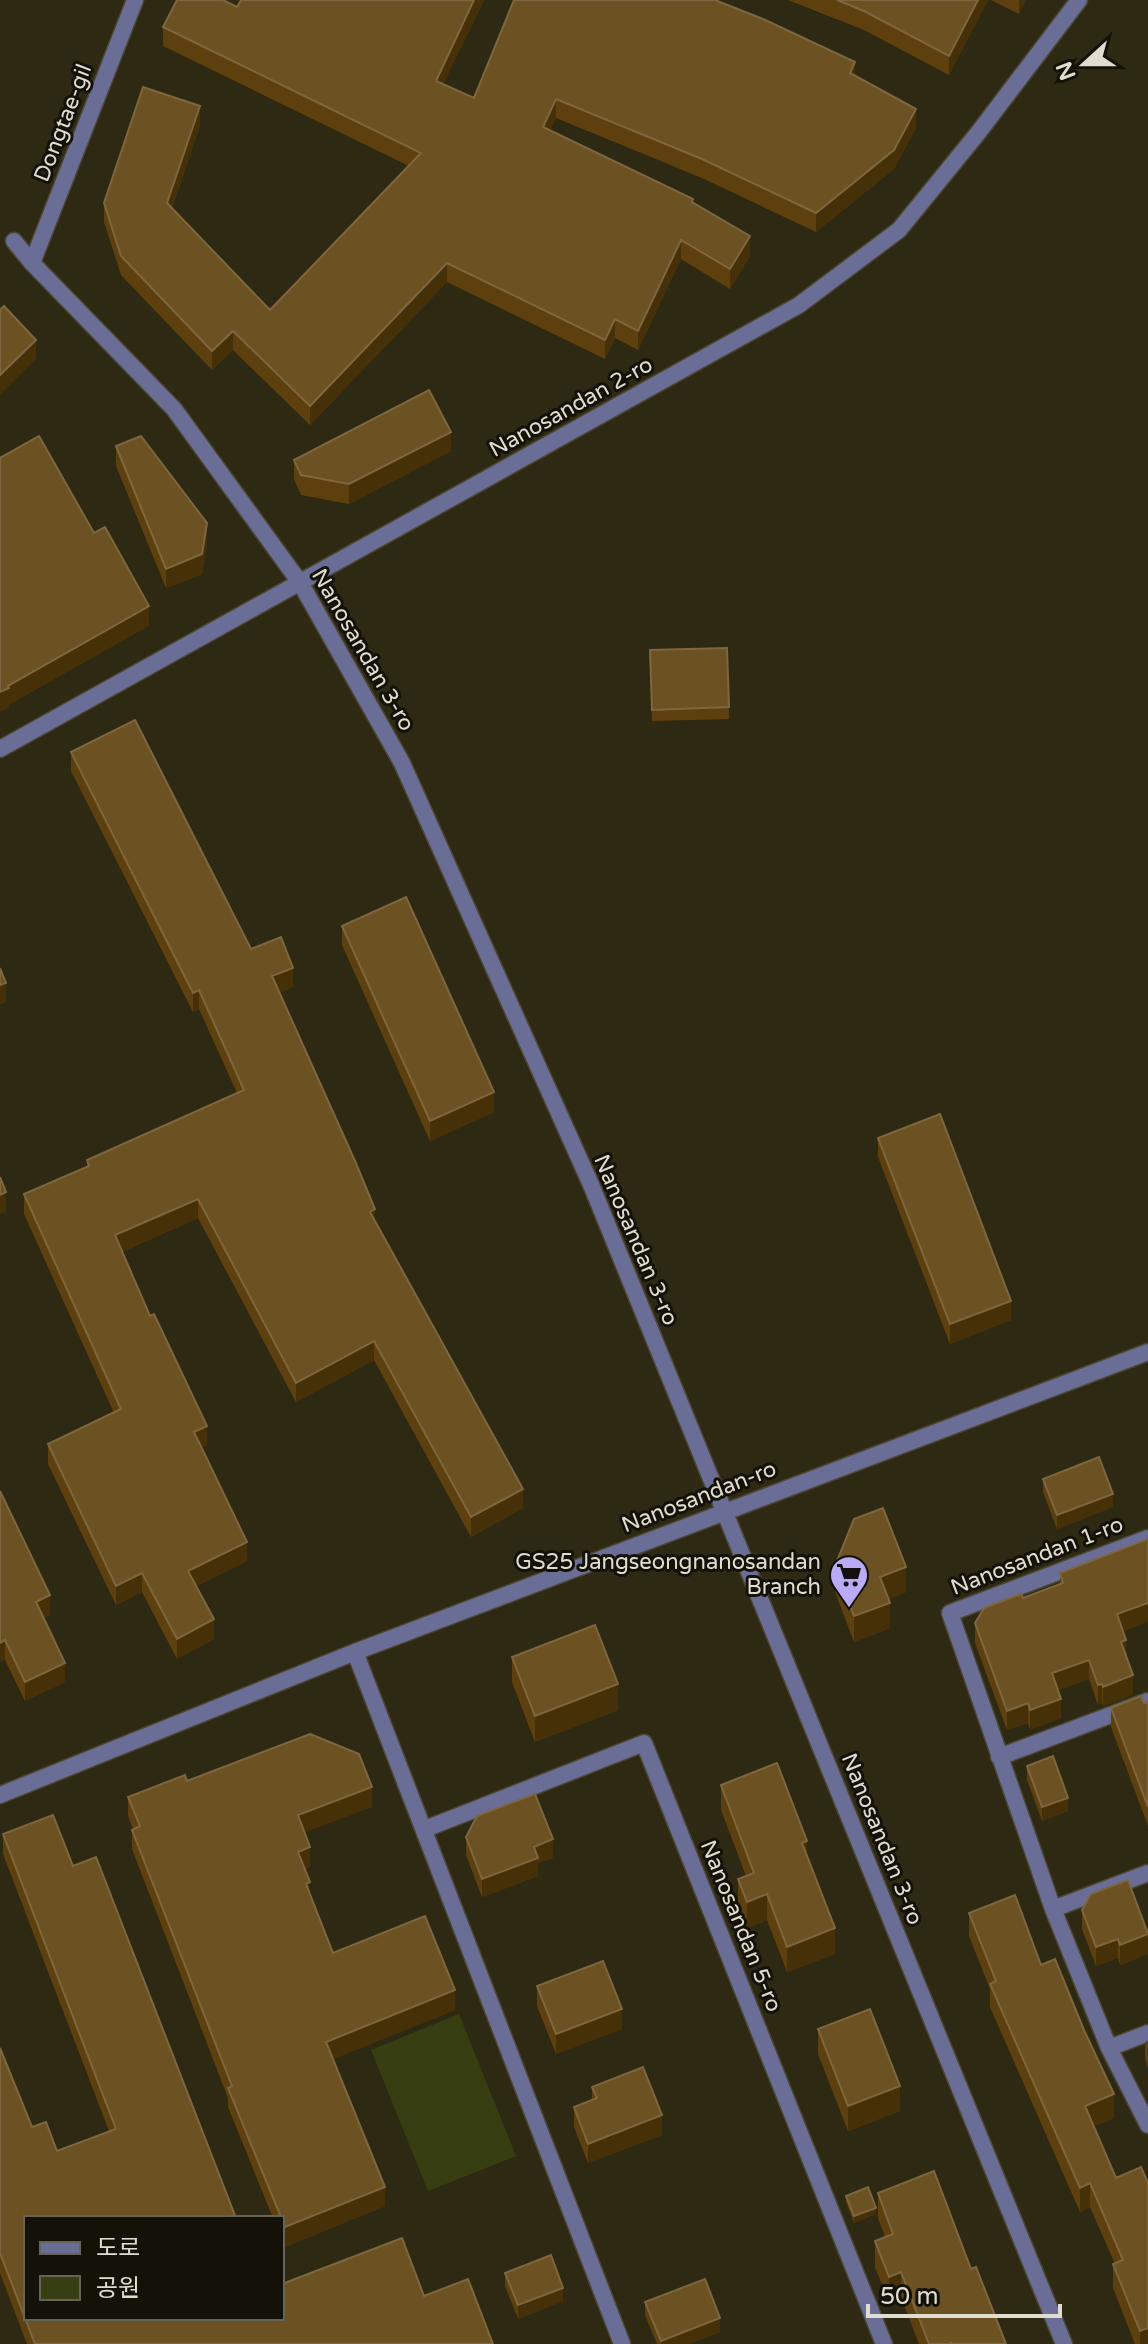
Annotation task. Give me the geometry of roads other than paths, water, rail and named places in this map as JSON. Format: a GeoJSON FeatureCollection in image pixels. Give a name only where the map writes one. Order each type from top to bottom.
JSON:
{"type":"FeatureCollection","features":[{"type":"Feature","properties":{"kind":"street","name":"Dongtae-gil"},"geometry":{"type":"LineString","coordinates":[[32,263],[135,0]]}},
{"type":"Feature","properties":{"kind":"street","name":"Nanosandan 2-ro"},"geometry":{"type":"LineString","coordinates":[[0,749],[799,305],[899,230],[978,133],[1079,0]]}},
{"type":"Feature","properties":{"kind":"street","name":"Nanosandan 3-ro"},"geometry":{"type":"LineString","coordinates":[[14,241],[174,409],[301,584],[402,763],[592,1187],[1064,2344]]}},
{"type":"Feature","properties":{"kind":"street","name":"Nanosandan-ro"},"geometry":{"type":"LineString","coordinates":[[0,1795],[355,1652],[1148,1352]]}},
{"type":"Feature","properties":{"kind":"street","name":"Nanosandan 1-ro"},"geometry":{"type":"LineString","coordinates":[[1148,1538],[950,1613],[1053,1909],[1109,2048],[1148,2125]]}},
{"type":"Feature","properties":{"kind":"street"},"geometry":{"type":"LineString","coordinates":[[355,1652],[622,2344]]}},
{"type":"Feature","properties":{"kind":"street"},"geometry":{"type":"LineString","coordinates":[[999,1757],[1148,1701]]}},
{"type":"Feature","properties":{"kind":"street","name":"Nanosandan 5-ro"},"geometry":{"type":"LineString","coordinates":[[425,1829],[644,1743],[884,2344]]}},
{"type":"Feature","properties":{"kind":"street"},"geometry":{"type":"LineString","coordinates":[[1053,1909],[1148,1873]]}},
{"type":"Feature","properties":{"kind":"street"},"geometry":{"type":"LineString","coordinates":[[1109,2048],[1148,2033]]}},
{"type":"Feature","properties":{"kind":"place","name":"GS25 Jangseongnanosandan Branch"},"geometry":{"type":"Point","coordinates":[849,1609]}}]}
